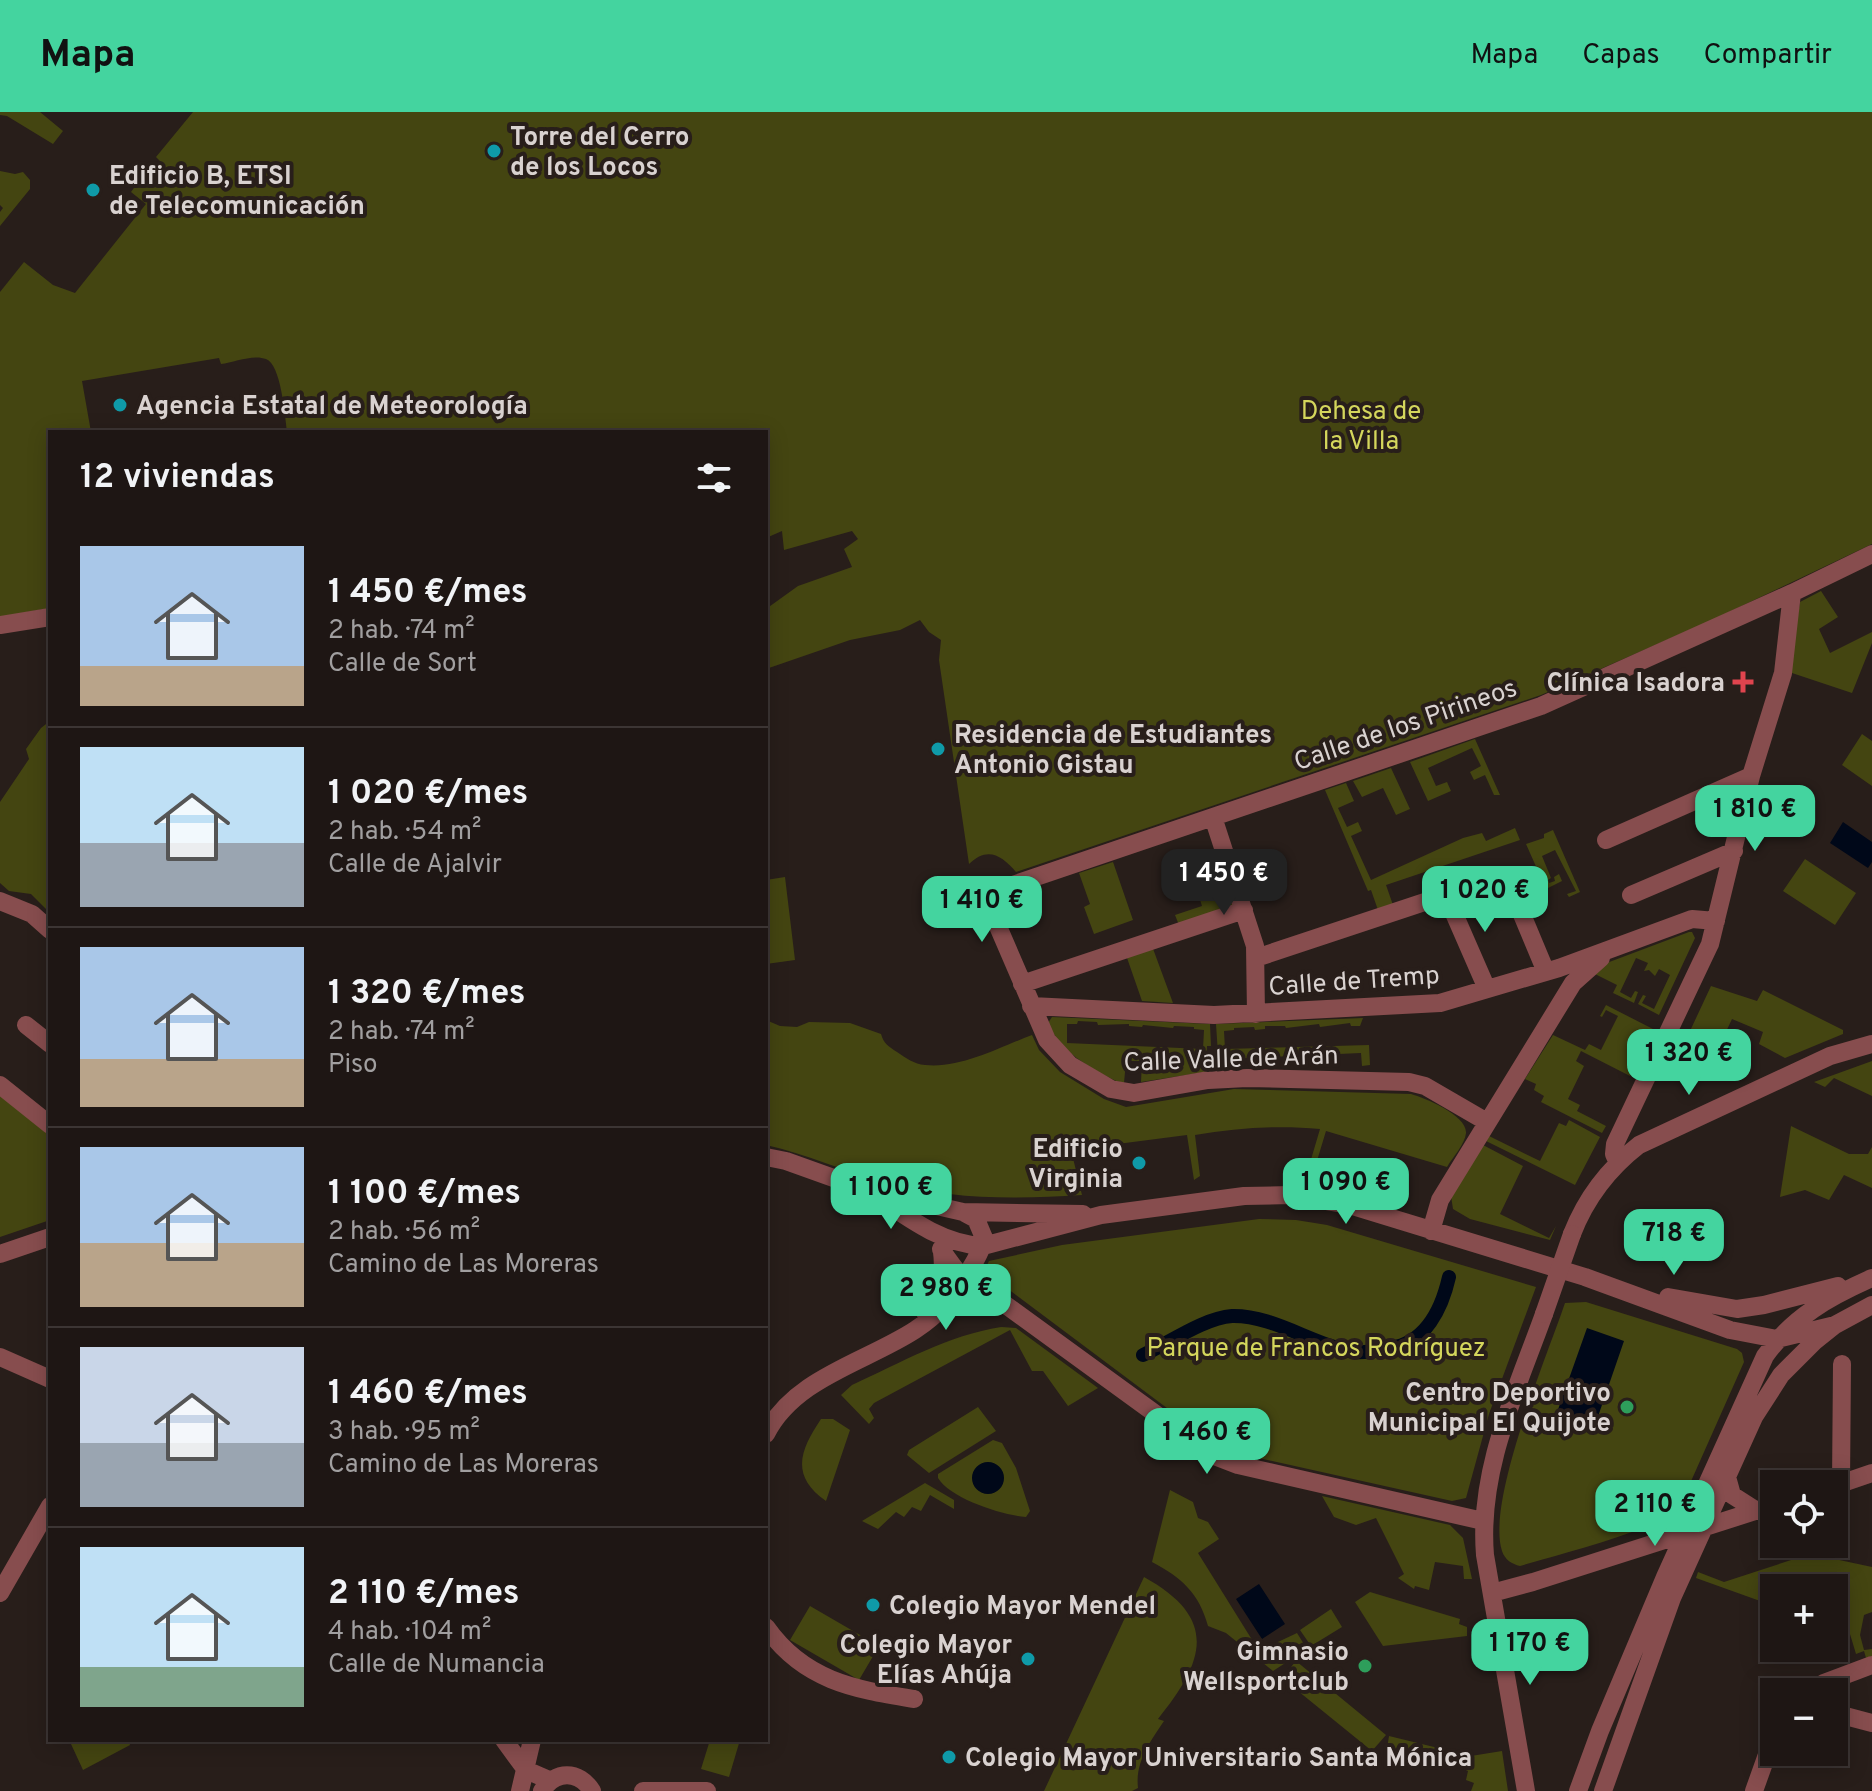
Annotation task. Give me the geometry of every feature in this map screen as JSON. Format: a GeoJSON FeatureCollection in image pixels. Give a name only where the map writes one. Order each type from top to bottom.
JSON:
{"type":"FeatureCollection","features":[{"type":"Feature","properties":{"kind":"street","name":"Calle de los Pirineos"},"geometry":{"type":"LineString","coordinates":[[986,894],[1541,706],[1872,554]]}},
{"type":"Feature","properties":{"kind":"street"},"geometry":{"type":"LineString","coordinates":[[1618,1163],[1614,1154],[1615,1144],[1697,977],[1710,944],[1751,776],[1783,673],[1792,593]]}},
{"type":"Feature","properties":{"kind":"street"},"geometry":{"type":"LineString","coordinates":[[0,625],[48,617]]}},
{"type":"Feature","properties":{"kind":"street"},"geometry":{"type":"LineString","coordinates":[[1606,840],[1751,776]]}},
{"type":"Feature","properties":{"kind":"street"},"geometry":{"type":"LineString","coordinates":[[1213,817],[1252,934],[1256,958],[1256,1014]]}},
{"type":"Feature","properties":{"kind":"street"},"geometry":{"type":"LineString","coordinates":[[1631,895],[1734,851]]}},
{"type":"Feature","properties":{"kind":"street"},"geometry":{"type":"LineString","coordinates":[[1256,958],[1503,877],[1508,881],[1546,972]]}},
{"type":"Feature","properties":{"kind":"street","name":"Calle Valle de Arán"},"geometry":{"type":"LineString","coordinates":[[986,894],[1047,1040],[1061,1058],[1104,1086],[1134,1093],[1231,1078],[1409,1082],[1425,1086],[1487,1122]]}},
{"type":"Feature","properties":{"kind":"street"},"geometry":{"type":"LineString","coordinates":[[1446,895],[1487,989]]}},
{"type":"Feature","properties":{"kind":"street"},"geometry":{"type":"LineString","coordinates":[[0,901],[32,914],[48,928]]}},
{"type":"Feature","properties":{"kind":"street"},"geometry":{"type":"LineString","coordinates":[[1022,984],[1244,910]]}},
{"type":"Feature","properties":{"kind":"street"},"geometry":{"type":"LineString","coordinates":[[1431,1231],[1440,1200],[1572,971],[1612,949],[1692,919],[1716,921]]}},
{"type":"Feature","properties":{"kind":"street","name":"Calle de Tremp"},"geometry":{"type":"LineString","coordinates":[[1031,1006],[1214,1015],[1440,1003],[1546,972],[1572,971]]}},
{"type":"Feature","properties":{"kind":"street"},"geometry":{"type":"LineString","coordinates":[[26,1025],[48,1042]]}},
{"type":"Feature","properties":{"kind":"street"},"geometry":{"type":"LineString","coordinates":[[1529,1790],[1492,1593],[1483,1521],[1488,1480],[1499,1440],[1572,1234],[1593,1192],[1618,1163],[1639,1145],[1830,1056],[1872,1044]]}},
{"type":"Feature","properties":{"kind":"street"},"geometry":{"type":"LineString","coordinates":[[0,1085],[48,1123]]}},
{"type":"Feature","properties":{"kind":"street"},"geometry":{"type":"LineString","coordinates":[[768,1157],[867,1190],[963,1212],[1101,1215],[1244,1196],[1290,1195],[1349,1205],[1585,1277],[1707,1306],[1737,1309],[1764,1305],[1872,1278]]}},
{"type":"Feature","properties":{"kind":"street"},"geometry":{"type":"LineString","coordinates":[[867,1190],[939,1242],[955,1270],[965,1279],[1200,1448],[1225,1461],[1483,1521]]}},
{"type":"Feature","properties":{"kind":"street"},"geometry":{"type":"LineString","coordinates":[[914,1330],[930,1309],[939,1288],[943,1272],[939,1242],[946,1219],[963,1212]]}},
{"type":"Feature","properties":{"kind":"street"},"geometry":{"type":"LineString","coordinates":[[768,1431],[777,1416],[804,1391],[914,1330],[950,1300],[965,1279],[984,1238],[976,1219],[963,1212]]}},
{"type":"Feature","properties":{"kind":"street"},"geometry":{"type":"LineString","coordinates":[[979,1253],[1101,1215]]}},
{"type":"Feature","properties":{"kind":"street"},"geometry":{"type":"LineString","coordinates":[[0,1254],[48,1238]]}},
{"type":"Feature","properties":{"kind":"street"},"geometry":{"type":"LineString","coordinates":[[939,1242],[969,1245],[979,1253]]}},
{"type":"Feature","properties":{"kind":"street"},"geometry":{"type":"LineString","coordinates":[[979,1253],[978,1276],[988,1294]]}},
{"type":"Feature","properties":{"kind":"street"},"geometry":{"type":"LineString","coordinates":[[1585,1277],[1730,1330],[1777,1339],[1835,1325]]}},
{"type":"Feature","properties":{"kind":"street"},"geometry":{"type":"LineString","coordinates":[[1576,1788],[1683,1535],[1759,1366],[1777,1339],[1815,1306],[1872,1278]]}},
{"type":"Feature","properties":{"kind":"street"},"geometry":{"type":"LineString","coordinates":[[950,1300],[988,1294]]}},
{"type":"Feature","properties":{"kind":"street"},"geometry":{"type":"LineString","coordinates":[[1603,1791],[1672,1598],[1754,1417],[1769,1392],[1802,1354],[1835,1325],[1872,1305]]}},
{"type":"Feature","properties":{"kind":"street"},"geometry":{"type":"LineString","coordinates":[[0,1357],[48,1378]]}},
{"type":"Feature","properties":{"kind":"street"},"geometry":{"type":"LineString","coordinates":[[1838,1470],[1842,1364]]}},
{"type":"Feature","properties":{"kind":"street"},"geometry":{"type":"LineString","coordinates":[[1848,1481],[1872,1473]]}},
{"type":"Feature","properties":{"kind":"street"},"geometry":{"type":"LineString","coordinates":[[1727,1477],[1732,1495],[1760,1506]]}},
{"type":"Feature","properties":{"kind":"street"},"geometry":{"type":"LineString","coordinates":[[0,1593],[48,1509]]}},
{"type":"Feature","properties":{"kind":"street"},"geometry":{"type":"LineString","coordinates":[[1492,1593],[1760,1510]]}},
{"type":"Feature","properties":{"kind":"street"},"geometry":{"type":"LineString","coordinates":[[1624,1553],[1653,1561],[1665,1577]]}},
{"type":"Feature","properties":{"kind":"street"},"geometry":{"type":"LineString","coordinates":[[768,1629],[791,1656],[827,1679],[914,1699]]}},
{"type":"Feature","properties":{"kind":"street"},"geometry":{"type":"LineString","coordinates":[[1837,1678],[1872,1665]]}},
{"type":"Feature","properties":{"kind":"street"},"geometry":{"type":"LineString","coordinates":[[1848,1717],[1872,1723]]}},
{"type":"Feature","properties":{"kind":"street"},"geometry":{"type":"LineString","coordinates":[[509,1742],[526,1770],[545,1786],[557,1776],[576,1776],[584,1780],[592,1791]]}},
{"type":"Feature","properties":{"kind":"street"},"geometry":{"type":"LineString","coordinates":[[520,1791],[532,1742]]}},
{"type":"Feature","properties":{"kind":"street"},"geometry":{"type":"LineString","coordinates":[[1754,1791],[1763,1766]]}},
{"type":"Feature","properties":{"kind":"street"},"geometry":{"type":"LineString","coordinates":[[643,1791],[707,1791]]}},
{"type":"Feature","properties":{"kind":"green space"},"geometry":{"type":"Polygon","coordinates":[[[0,112],[40,112],[63,131],[53,144],[7,116],[0,115],[0,112]]]}},
{"type":"Feature","properties":{"kind":"green space","name":"Dehesa de la Villa"},"geometry":{"type":"Polygon","coordinates":[[[193,112],[1872,112],[1872,544],[1710,621],[1541,695],[1016,872],[994,855],[982,855],[969,864],[939,660],[941,640],[929,632],[920,620],[900,630],[850,640],[768,668],[768,608],[798,586],[852,567],[844,549],[858,539],[852,531],[784,550],[782,531],[768,537],[768,430],[287,430],[275,370],[271,363],[261,358],[221,364],[219,358],[82,381],[91,430],[48,430],[48,608],[0,617],[0,292],[24,262],[53,285],[75,293],[146,204],[131,192],[139,181],[143,184],[161,162],[156,157],[193,112]]]}},
{"type":"Feature","properties":{"kind":"green space"},"geometry":{"type":"Polygon","coordinates":[[[0,171],[23,172],[30,180],[30,189],[0,226],[3,208],[0,205],[0,171]]]}},
{"type":"Feature","properties":{"kind":"green space"},"geometry":{"type":"Polygon","coordinates":[[[1821,591],[1838,617],[1819,629],[1830,653],[1872,632],[1872,643],[1852,693],[1789,672],[1800,602],[1821,591]]]}},
{"type":"Feature","properties":{"kind":"green space"},"geometry":{"type":"Polygon","coordinates":[[[48,723],[48,911],[31,894],[9,891],[0,883],[0,802],[29,759],[26,749],[48,723]]]}},
{"type":"Feature","properties":{"kind":"green space"},"geometry":{"type":"Polygon","coordinates":[[[1862,734],[1872,741],[1872,786],[1842,765],[1862,734]]]}},
{"type":"Feature","properties":{"kind":"green space"},"geometry":{"type":"Polygon","coordinates":[[[1475,739],[1500,795],[1494,795],[1485,775],[1474,780],[1470,772],[1481,766],[1472,748],[1428,768],[1436,786],[1447,782],[1451,791],[1428,801],[1410,762],[1475,739]]]}},
{"type":"Feature","properties":{"kind":"green space"},"geometry":{"type":"Polygon","coordinates":[[[1391,768],[1410,809],[1396,815],[1383,788],[1362,797],[1353,781],[1391,768]]]}},
{"type":"Feature","properties":{"kind":"green space"},"geometry":{"type":"Polygon","coordinates":[[[1346,783],[1354,801],[1338,808],[1347,827],[1358,822],[1362,831],[1351,836],[1371,880],[1463,838],[1482,833],[1486,841],[1515,828],[1520,840],[1386,885],[1393,905],[1378,910],[1325,790],[1346,783]]]}},
{"type":"Feature","properties":{"kind":"green space"},"geometry":{"type":"Polygon","coordinates":[[[1553,830],[1580,892],[1569,897],[1567,894],[1576,891],[1555,850],[1542,856],[1551,878],[1549,883],[1555,881],[1554,877],[1559,874],[1562,881],[1546,889],[1526,844],[1544,838],[1544,834],[1553,830]]]}},
{"type":"Feature","properties":{"kind":"green space"},"geometry":{"type":"Polygon","coordinates":[[[1805,859],[1856,893],[1835,925],[1783,891],[1805,859]]]}},
{"type":"Feature","properties":{"kind":"green space"},"geometry":{"type":"Polygon","coordinates":[[[1113,862],[1133,920],[1094,934],[1084,907],[1090,904],[1079,873],[1113,862]]]}},
{"type":"Feature","properties":{"kind":"green space"},"geometry":{"type":"Polygon","coordinates":[[[1223,867],[1236,905],[1179,925],[1175,915],[1202,906],[1193,878],[1223,867]]]}},
{"type":"Feature","properties":{"kind":"green space"},"geometry":{"type":"Polygon","coordinates":[[[785,877],[795,960],[768,964],[768,880],[785,877]]]}},
{"type":"Feature","properties":{"kind":"green space"},"geometry":{"type":"Polygon","coordinates":[[[1689,932],[1695,938],[1659,1015],[1638,1004],[1643,995],[1646,996],[1642,1003],[1654,1009],[1670,975],[1659,969],[1655,976],[1649,970],[1644,971],[1648,963],[1636,958],[1620,992],[1631,998],[1635,991],[1638,992],[1634,1003],[1613,993],[1617,985],[1593,973],[1604,964],[1689,932]]]}},
{"type":"Feature","properties":{"kind":"green space"},"geometry":{"type":"Polygon","coordinates":[[[1152,946],[1173,1003],[1142,1001],[1126,955],[1152,946]]]}},
{"type":"Feature","properties":{"kind":"green space"},"geometry":{"type":"Polygon","coordinates":[[[1711,986],[1757,1001],[1763,990],[1843,1030],[1843,1034],[1785,1058],[1759,1044],[1763,1032],[1732,1019],[1708,1070],[1683,1046],[1711,986]]]}},
{"type":"Feature","properties":{"kind":"green space"},"geometry":{"type":"Polygon","coordinates":[[[1606,1005],[1653,1029],[1630,1076],[1581,1051],[1576,1061],[1584,1066],[1568,1099],[1580,1105],[1577,1111],[1606,1126],[1602,1133],[1541,1102],[1544,1096],[1534,1090],[1536,1084],[1525,1079],[1553,1035],[1585,1050],[1589,1044],[1601,1050],[1618,1016],[1606,1010],[1600,1016],[1606,1005]]]}},
{"type":"Feature","properties":{"kind":"green space"},"geometry":{"type":"Polygon","coordinates":[[[1052,1017],[1210,1024],[1211,1046],[1207,1046],[1206,1072],[1141,1082],[1142,1061],[1126,1061],[1124,1083],[1116,1081],[1067,1050],[1048,1023],[1052,1017]],[[1097,1022],[1067,1024],[1067,1043],[1203,1049],[1204,1030],[1194,1027],[1098,1025],[1097,1022]]]}},
{"type":"Feature","properties":{"kind":"green space"},"geometry":{"type":"Polygon","coordinates":[[[1363,1018],[1360,1026],[1351,1026],[1350,1023],[1320,1027],[1319,1024],[1286,1028],[1265,1026],[1265,1029],[1255,1030],[1254,1027],[1234,1028],[1224,1031],[1225,1049],[1369,1045],[1370,1065],[1362,1066],[1361,1053],[1226,1059],[1225,1054],[1218,1054],[1216,1024],[1363,1018]]]}},
{"type":"Feature","properties":{"kind":"green space"},"geometry":{"type":"Polygon","coordinates":[[[768,1021],[780,1026],[797,1027],[809,1022],[850,1023],[881,1034],[891,1048],[925,1065],[952,1064],[1032,1035],[1039,1050],[1060,1072],[1104,1099],[1126,1107],[1234,1089],[1411,1094],[1453,1114],[1466,1133],[1447,1167],[1326,1131],[1313,1174],[1307,1173],[1320,1129],[1258,1128],[1195,1135],[1200,1176],[1194,1180],[1187,1135],[1071,1150],[1082,1195],[1008,1197],[934,1192],[870,1178],[768,1146],[768,1021]]]}},
{"type":"Feature","properties":{"kind":"green space"},"geometry":{"type":"Polygon","coordinates":[[[1872,1061],[1872,1096],[1834,1078],[1825,1087],[1814,1082],[1872,1061]]]}},
{"type":"Feature","properties":{"kind":"green space"},"geometry":{"type":"Polygon","coordinates":[[[0,1093],[48,1124],[48,1221],[0,1237],[0,1093]]]}},
{"type":"Feature","properties":{"kind":"green space"},"geometry":{"type":"Polygon","coordinates":[[[1569,1120],[1600,1137],[1575,1185],[1486,1141],[1489,1136],[1540,1161],[1559,1123],[1566,1126],[1569,1120]]]}},
{"type":"Feature","properties":{"kind":"green space"},"geometry":{"type":"Polygon","coordinates":[[[1791,1126],[1849,1154],[1868,1154],[1872,1147],[1872,1188],[1844,1175],[1829,1200],[1805,1190],[1780,1197],[1791,1126]]]}},
{"type":"Feature","properties":{"kind":"green space"},"geometry":{"type":"Polygon","coordinates":[[[1483,1145],[1523,1166],[1500,1214],[1549,1238],[1556,1226],[1550,1240],[1470,1219],[1453,1209],[1451,1196],[1483,1145]]]}},
{"type":"Feature","properties":{"kind":"green space","name":"Parque de Francos Rodríguez"},"geometry":{"type":"Polygon","coordinates":[[[1259,1219],[1327,1225],[1536,1287],[1489,1414],[1466,1498],[1452,1501],[1245,1455],[1224,1447],[1203,1435],[984,1271],[989,1261],[1062,1245],[1259,1219]]]}},
{"type":"Feature","properties":{"kind":"green space","name":"Centro Deportivo Municipal El Quijote"},"geometry":{"type":"Polygon","coordinates":[[[1586,1302],[1737,1349],[1742,1353],[1744,1362],[1680,1506],[1653,1524],[1520,1566],[1503,1554],[1499,1528],[1510,1465],[1565,1303],[1586,1302]]]}},
{"type":"Feature","properties":{"kind":"green space"},"geometry":{"type":"Polygon","coordinates":[[[1001,1327],[1016,1328],[1098,1388],[1068,1406],[1043,1371],[1032,1371],[1010,1330],[874,1403],[869,1409],[874,1418],[869,1424],[841,1395],[852,1385],[925,1351],[963,1336],[1001,1327]]]}},
{"type":"Feature","properties":{"kind":"green space"},"geometry":{"type":"Polygon","coordinates":[[[978,1407],[996,1431],[929,1473],[907,1455],[909,1450],[978,1407]]]}},
{"type":"Feature","properties":{"kind":"green space"},"geometry":{"type":"Polygon","coordinates":[[[821,1419],[833,1419],[850,1430],[826,1501],[807,1481],[802,1462],[808,1441],[821,1419]]]}},
{"type":"Feature","properties":{"kind":"green space"},"geometry":{"type":"Polygon","coordinates":[[[993,1440],[1002,1443],[1016,1468],[1030,1511],[1026,1517],[965,1499],[938,1478],[938,1474],[993,1440]]]}},
{"type":"Feature","properties":{"kind":"green space"},"geometry":{"type":"Polygon","coordinates":[[[925,1483],[954,1500],[954,1509],[930,1495],[921,1511],[912,1507],[904,1517],[896,1512],[878,1529],[862,1521],[925,1483]]]}},
{"type":"Feature","properties":{"kind":"green space"},"geometry":{"type":"Polygon","coordinates":[[[1170,1490],[1193,1502],[1198,1518],[1208,1522],[1219,1539],[1198,1553],[1259,1651],[1297,1633],[1307,1649],[1273,1671],[1226,1633],[1208,1626],[1200,1604],[1188,1588],[1152,1562],[1170,1490]]]}},
{"type":"Feature","properties":{"kind":"green space"},"geometry":{"type":"Polygon","coordinates":[[[1322,1496],[1450,1525],[1463,1538],[1472,1579],[1464,1579],[1463,1566],[1435,1562],[1429,1590],[1415,1586],[1414,1589],[1398,1578],[1404,1574],[1376,1518],[1356,1525],[1334,1517],[1322,1496]]]}},
{"type":"Feature","properties":{"kind":"green space"},"geometry":{"type":"Polygon","coordinates":[[[1797,1558],[1830,1558],[1872,1567],[1872,1612],[1864,1615],[1860,1635],[1864,1650],[1872,1649],[1872,1656],[1866,1658],[1864,1651],[1856,1654],[1848,1627],[1848,1574],[1760,1574],[1760,1601],[1696,1578],[1698,1572],[1724,1582],[1797,1558]]]}},
{"type":"Feature","properties":{"kind":"green space"},"geometry":{"type":"Polygon","coordinates":[[[1144,1577],[1185,1609],[1194,1625],[1197,1642],[1186,1679],[1158,1719],[1164,1721],[1141,1761],[1138,1788],[1132,1791],[1044,1791],[1144,1577]]]}},
{"type":"Feature","properties":{"kind":"green space"},"geometry":{"type":"Polygon","coordinates":[[[1370,1592],[1460,1619],[1459,1624],[1467,1627],[1467,1636],[1383,1646],[1355,1602],[1370,1592]]]}},
{"type":"Feature","properties":{"kind":"green space"},"geometry":{"type":"Polygon","coordinates":[[[810,1606],[879,1646],[859,1680],[790,1640],[810,1606]]]}},
{"type":"Feature","properties":{"kind":"green space"},"geometry":{"type":"Polygon","coordinates":[[[1331,1609],[1342,1627],[1311,1646],[1300,1630],[1331,1609]]]}},
{"type":"Feature","properties":{"kind":"green space"},"geometry":{"type":"Polygon","coordinates":[[[1296,1661],[1386,1735],[1372,1751],[1282,1678],[1296,1661]]]}},
{"type":"Feature","properties":{"kind":"green space"},"geometry":{"type":"Polygon","coordinates":[[[1389,1736],[1471,1756],[1502,1751],[1508,1791],[1471,1791],[1474,1783],[1466,1780],[1468,1771],[1438,1759],[1418,1754],[1386,1755],[1389,1736]]]}},
{"type":"Feature","properties":{"kind":"green space"},"geometry":{"type":"Polygon","coordinates":[[[129,1742],[130,1745],[83,1770],[71,1744],[129,1742]]]}},
{"type":"Feature","properties":{"kind":"green space"},"geometry":{"type":"Polygon","coordinates":[[[709,1742],[739,1742],[729,1777],[701,1769],[709,1742]]]}},
{"type":"Feature","properties":{"kind":"water"},"geometry":{"type":"Polygon","coordinates":[[[1843,822],[1872,842],[1872,862],[1868,868],[1830,843],[1843,822]]]}},
{"type":"Feature","properties":{"kind":"water"},"geometry":{"type":"Polygon","coordinates":[[[1587,1328],[1624,1341],[1593,1431],[1555,1418],[1587,1328]]]}},
{"type":"Feature","properties":{"kind":"water"},"geometry":{"type":"Polygon","coordinates":[[[988,1462],[999,1467],[1004,1478],[999,1489],[988,1494],[977,1489],[972,1478],[977,1467],[988,1462]]]}},
{"type":"Feature","properties":{"kind":"water"},"geometry":{"type":"Polygon","coordinates":[[[1259,1584],[1285,1624],[1262,1639],[1236,1599],[1259,1584]]]}},
{"type":"Feature","properties":{"kind":"waterway"},"geometry":{"type":"LineString","coordinates":[[1143,1355],[1198,1326],[1232,1316],[1263,1320],[1340,1349],[1369,1352],[1391,1348],[1414,1339],[1423,1331],[1437,1312],[1449,1277]]}},
{"type":"Feature","properties":{"kind":"place","name":"Torre del Cerro de los Locos"},"geometry":{"type":"Point","coordinates":[494,151]}},
{"type":"Feature","properties":{"kind":"place","name":"Edificio B, ETSI de Telecomunicación"},"geometry":{"type":"Point","coordinates":[93,190]}},
{"type":"Feature","properties":{"kind":"place","name":"Agencia Estatal de Meteorología"},"geometry":{"type":"Point","coordinates":[120,405]}},
{"type":"Feature","properties":{"kind":"place","name":"Clínica Isadora"},"geometry":{"type":"Point","coordinates":[1743,682]}},
{"type":"Feature","properties":{"kind":"place","name":"Residencia de Estudiantes Antonio Gistau"},"geometry":{"type":"Point","coordinates":[938,749]}},
{"type":"Feature","properties":{"kind":"place","name":"Edificio Virginia"},"geometry":{"type":"Point","coordinates":[1139,1163]}},
{"type":"Feature","properties":{"kind":"place","name":"Centro Deportivo Municipal El Quijote"},"geometry":{"type":"Point","coordinates":[1627,1407]}},
{"type":"Feature","properties":{"kind":"place","name":"Colegio Mayor Mendel"},"geometry":{"type":"Point","coordinates":[873,1605]}},
{"type":"Feature","properties":{"kind":"place","name":"Colegio Mayor Elías Ahúja"},"geometry":{"type":"Point","coordinates":[1028,1659]}},
{"type":"Feature","properties":{"kind":"place","name":"Gimnasio Wellsportclub"},"geometry":{"type":"Point","coordinates":[1365,1666]}},
{"type":"Feature","properties":{"kind":"place","name":"Colegio Mayor Universitario Santa Mónica"},"geometry":{"type":"Point","coordinates":[949,1757]}}]}
